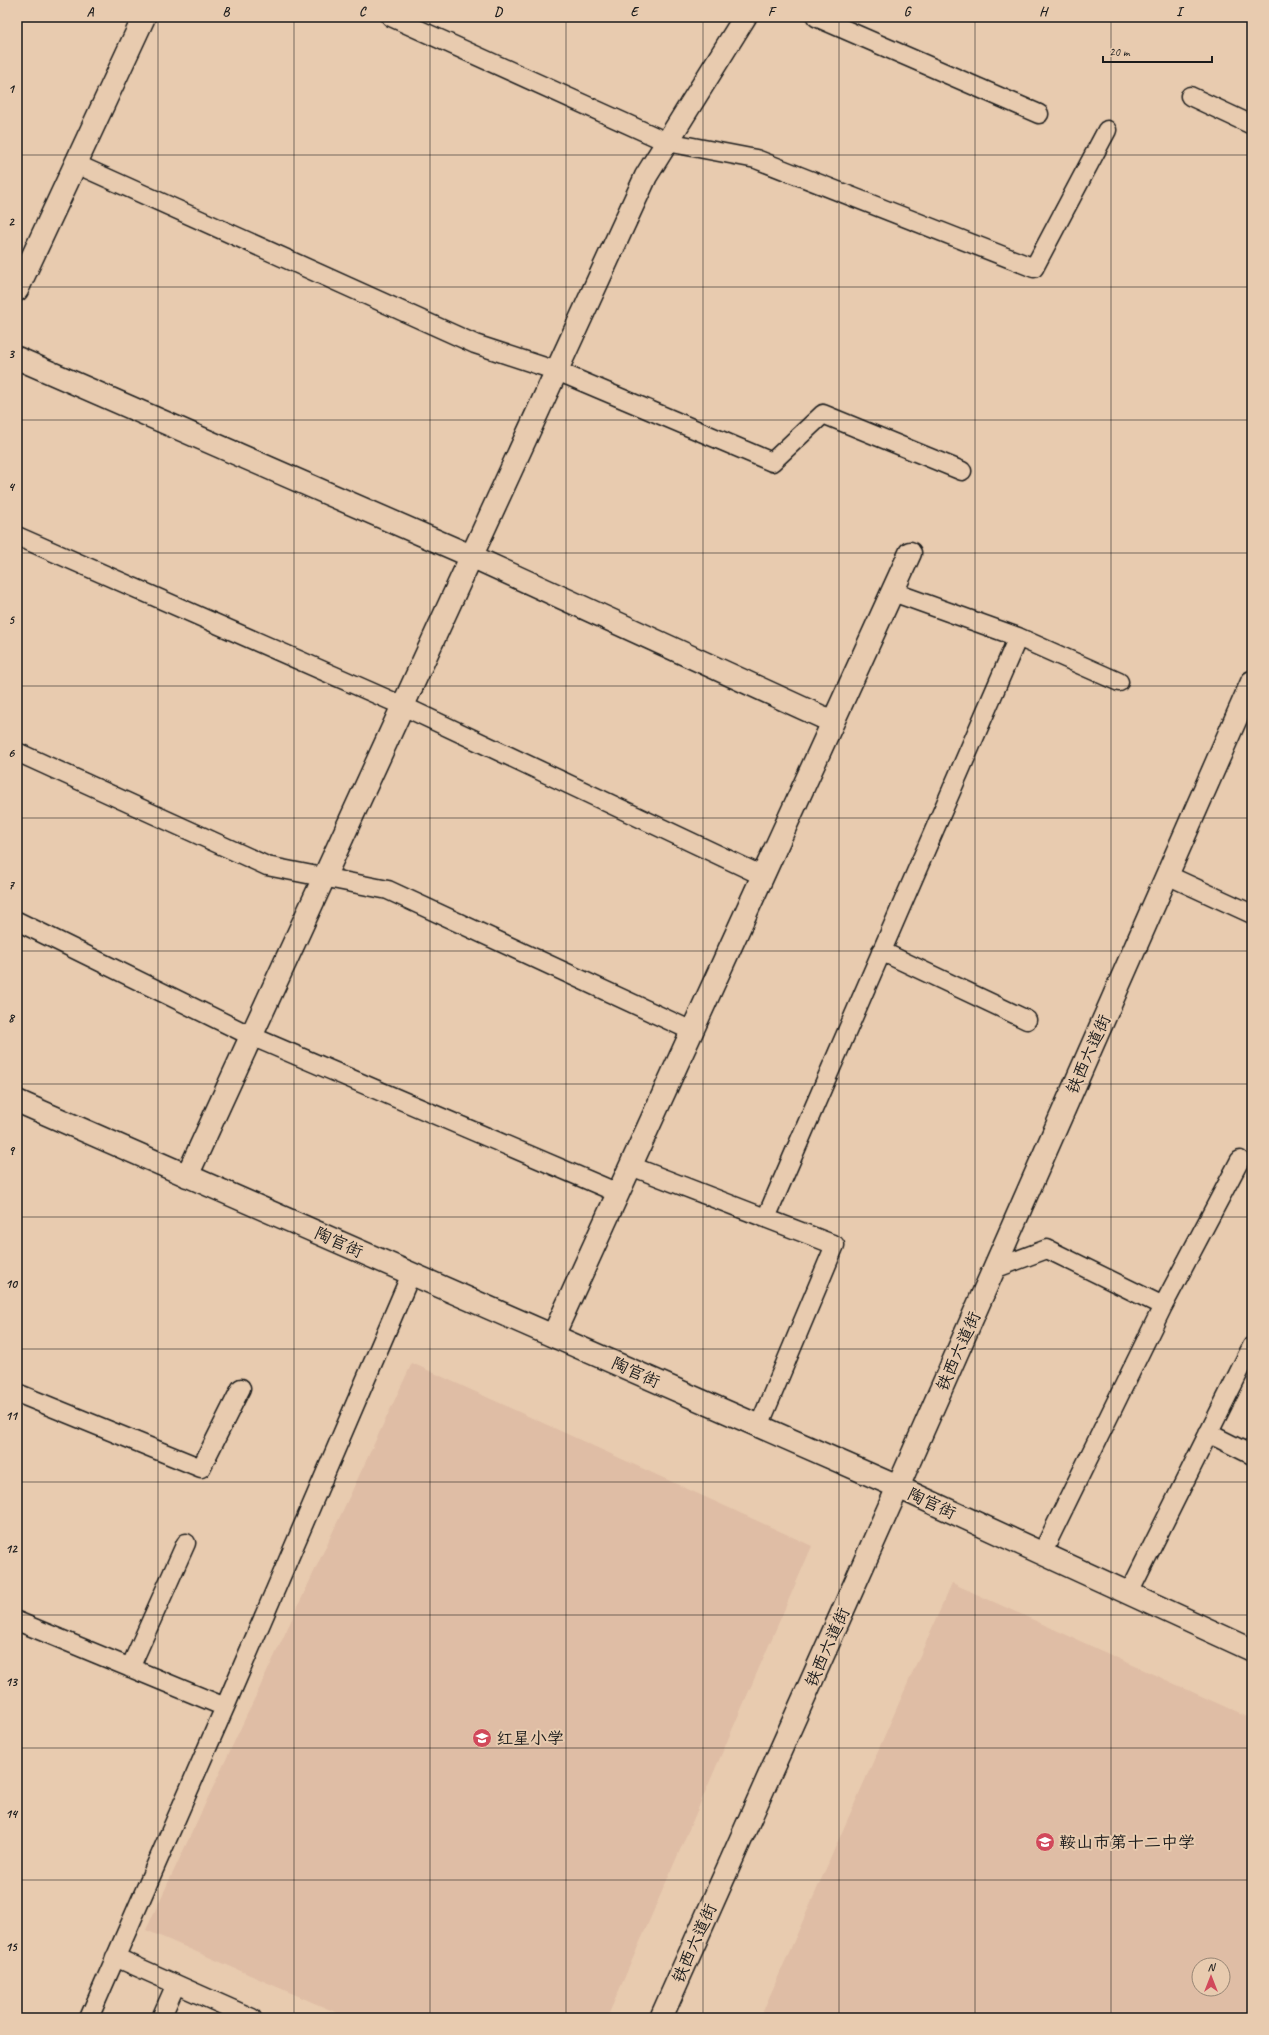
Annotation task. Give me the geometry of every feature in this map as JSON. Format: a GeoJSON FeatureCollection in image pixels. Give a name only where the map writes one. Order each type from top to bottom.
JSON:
{"type":"FeatureCollection","features":[{"type":"Feature","properties":{"kind":"street"},"geometry":{"type":"LineString","coordinates":[[17,290],[144,17]]}},
{"type":"Feature","properties":{"kind":"street"},"geometry":{"type":"LineString","coordinates":[[187,1176],[646,176],[744,17]]}},
{"type":"Feature","properties":{"kind":"street"},"geometry":{"type":"LineString","coordinates":[[17,358],[471,556],[833,722]]}},
{"type":"Feature","properties":{"kind":"street"},"geometry":{"type":"LineString","coordinates":[[553,1336],[910,553]]}},
{"type":"Feature","properties":{"kind":"street","name":"铁西六道街"},"geometry":{"type":"LineString","coordinates":[[660,2018],[898,1487],[1252,682]]}},
{"type":"Feature","properties":{"kind":"street","name":"陶官街"},"geometry":{"type":"LineString","coordinates":[[17,1101],[898,1487],[1252,1650]]}},
{"type":"Feature","properties":{"kind":"lane"},"geometry":{"type":"LineString","coordinates":[[391,17],[667,142],[756,159],[1034,268],[1107,130]]}},
{"type":"Feature","properties":{"kind":"lane"},"geometry":{"type":"LineString","coordinates":[[816,17],[1039,114]]}},
{"type":"Feature","properties":{"kind":"lane"},"geometry":{"type":"LineString","coordinates":[[1190,96],[1252,126]]}},
{"type":"Feature","properties":{"kind":"lane"},"geometry":{"type":"LineString","coordinates":[[76,164],[475,344],[557,371],[772,462],[823,414],[962,471]]}},
{"type":"Feature","properties":{"kind":"lane"},"geometry":{"type":"LineString","coordinates":[[17,536],[403,706],[763,876]]}},
{"type":"Feature","properties":{"kind":"lane"},"geometry":{"type":"LineString","coordinates":[[893,592],[1018,638],[1118,682]]}},
{"type":"Feature","properties":{"kind":"lane"},"geometry":{"type":"LineString","coordinates":[[766,1218],[1018,638]]}},
{"type":"Feature","properties":{"kind":"lane"},"geometry":{"type":"LineString","coordinates":[[17,752],[267,866],[388,890],[692,1031]]}},
{"type":"Feature","properties":{"kind":"lane"},"geometry":{"type":"LineString","coordinates":[[1167,875],[1252,914]]}},
{"type":"Feature","properties":{"kind":"lane"},"geometry":{"type":"LineString","coordinates":[[17,921],[251,1036],[618,1193]]}},
{"type":"Feature","properties":{"kind":"lane"},"geometry":{"type":"LineString","coordinates":[[881,951],[1027,1020]]}},
{"type":"Feature","properties":{"kind":"lane"},"geometry":{"type":"LineString","coordinates":[[1042,1553],[1163,1306],[1240,1160]]}},
{"type":"Feature","properties":{"kind":"lane"},"geometry":{"type":"LineString","coordinates":[[631,1166],[835,1245],[759,1426]]}},
{"type":"Feature","properties":{"kind":"lane"},"geometry":{"type":"LineString","coordinates":[[994,1269],[1047,1249],[1163,1306]]}},
{"type":"Feature","properties":{"kind":"lane"},"geometry":{"type":"LineString","coordinates":[[89,2018],[225,1707],[411,1274]]}},
{"type":"Feature","properties":{"kind":"lane"},"geometry":{"type":"LineString","coordinates":[[1129,1593],[1252,1346]]}},
{"type":"Feature","properties":{"kind":"lane"},"geometry":{"type":"LineString","coordinates":[[17,1393],[201,1468],[241,1388]]}},
{"type":"Feature","properties":{"kind":"lane"},"geometry":{"type":"LineString","coordinates":[[1208,1433],[1252,1455]]}},
{"type":"Feature","properties":{"kind":"lane"},"geometry":{"type":"LineString","coordinates":[[130,1668],[186,1543]]}},
{"type":"Feature","properties":{"kind":"lane"},"geometry":{"type":"LineString","coordinates":[[17,1621],[225,1707]]}},
{"type":"Feature","properties":{"kind":"lane"},"geometry":{"type":"LineString","coordinates":[[115,1957],[252,2018]]}},
{"type":"Feature","properties":{"kind":"lane"},"geometry":{"type":"LineString","coordinates":[[161,2018],[176,1984]]}},
{"type":"Feature","properties":{"kind":"shaded area","name":"红星小学"},"geometry":{"type":"Polygon","coordinates":[[[412,1363],[812,1546],[607,2018],[349,2018],[146,1930],[412,1363]]]}},
{"type":"Feature","properties":{"kind":"shaded area","name":"鞍山市第十二中学"},"geometry":{"type":"Polygon","coordinates":[[[952,1583],[1252,1719],[1252,2018],[760,2018],[952,1583]]]}},
{"type":"Feature","properties":{"kind":"place","name":"红星小学"},"geometry":{"type":"Point","coordinates":[482,1738]}},
{"type":"Feature","properties":{"kind":"place","name":"鞍山市第十二中学"},"geometry":{"type":"Point","coordinates":[1045,1842]}}]}
